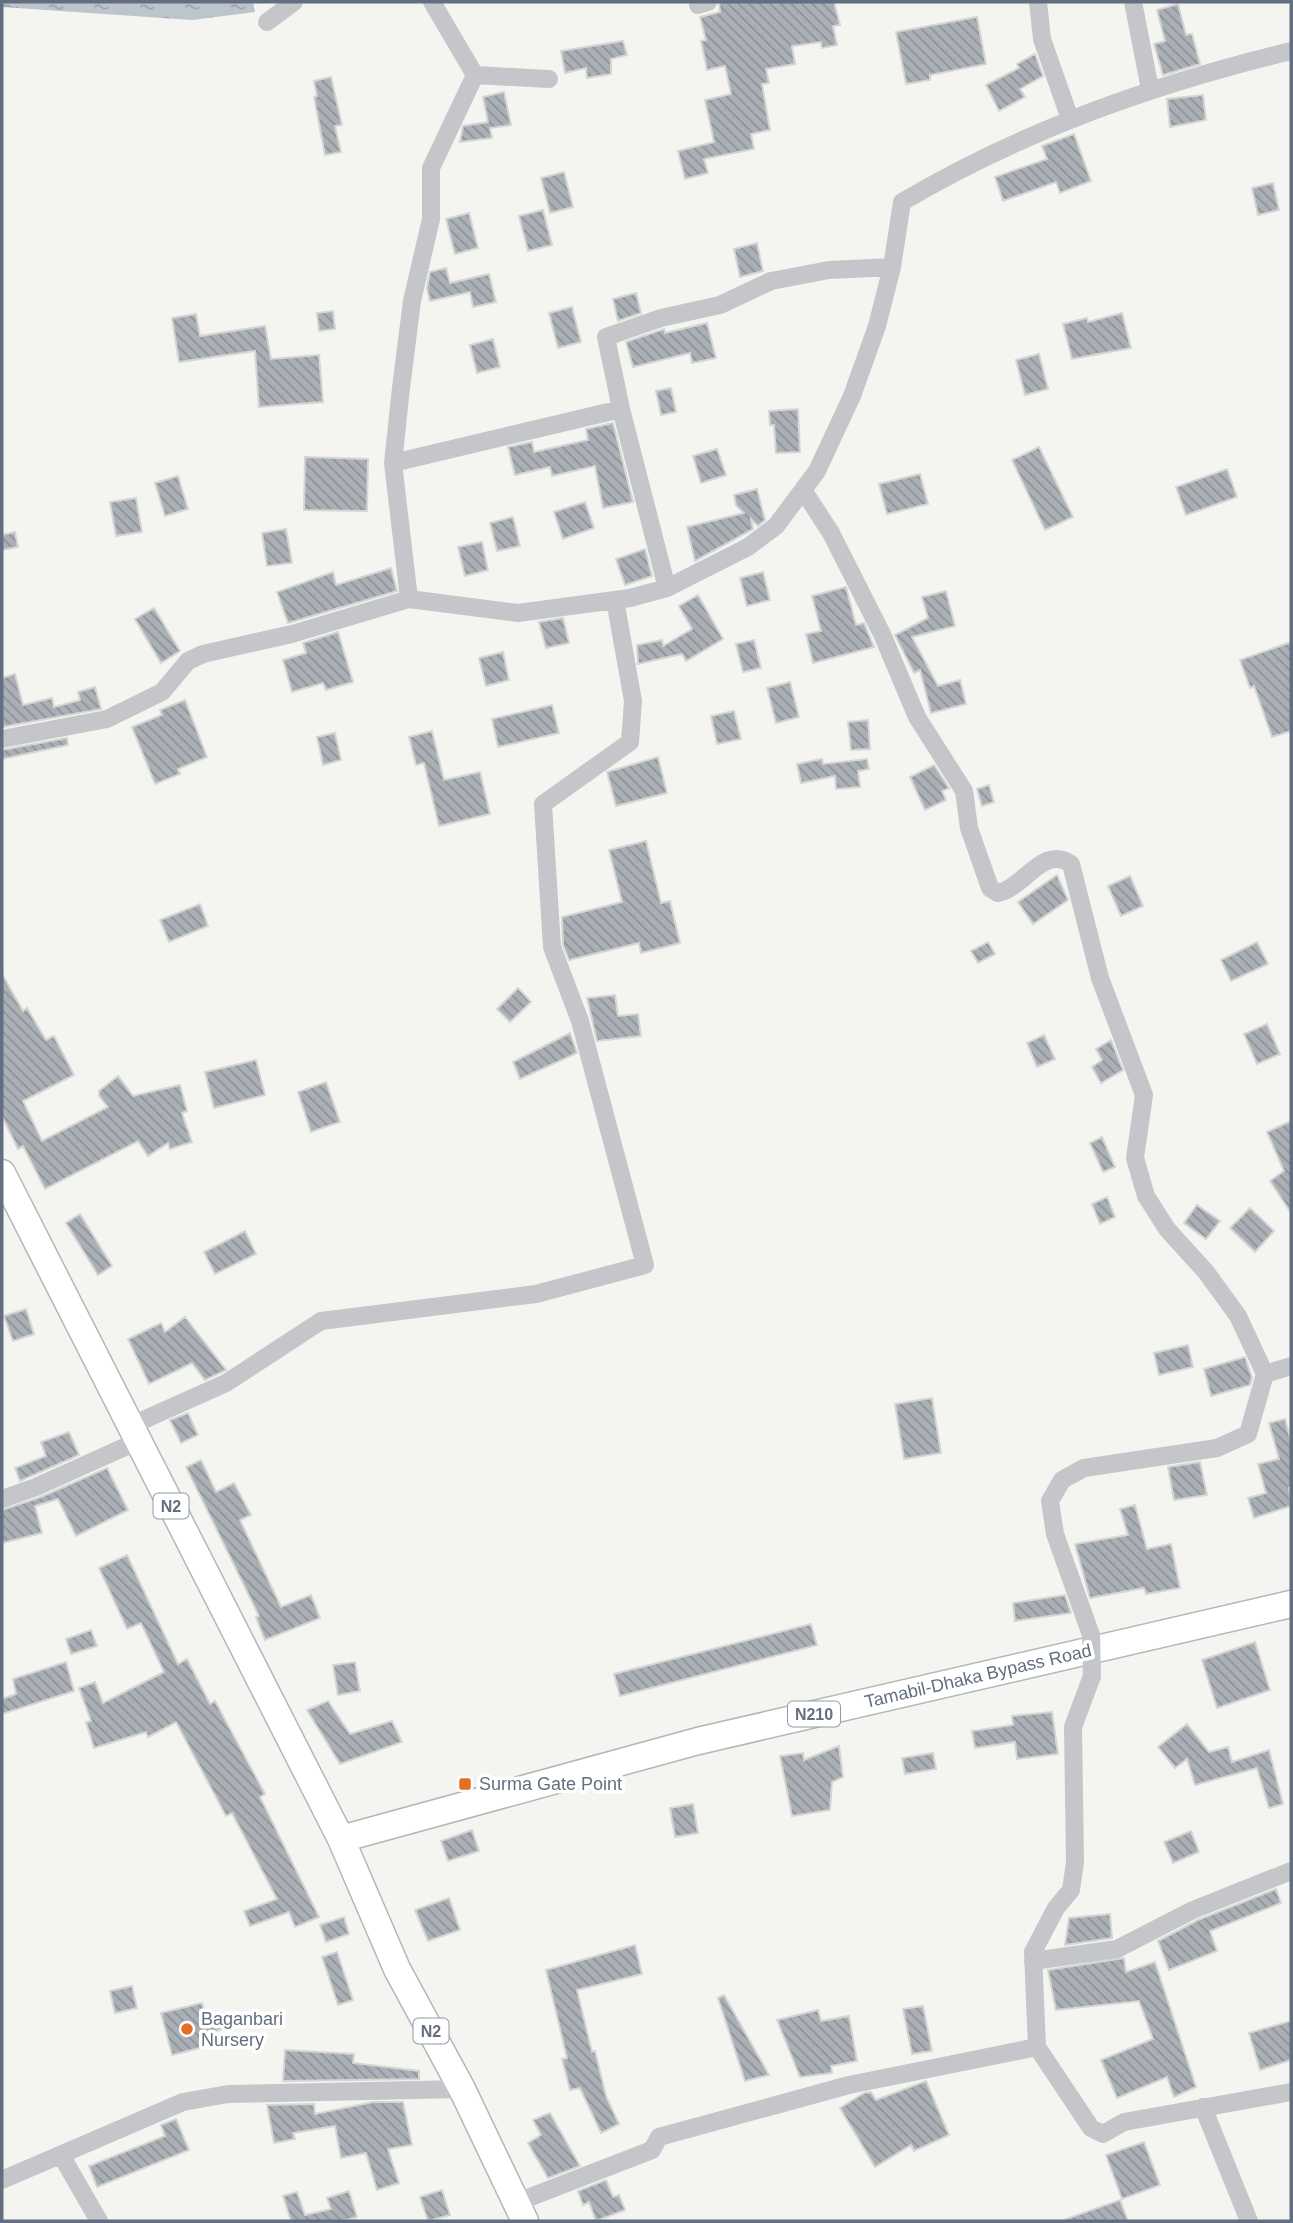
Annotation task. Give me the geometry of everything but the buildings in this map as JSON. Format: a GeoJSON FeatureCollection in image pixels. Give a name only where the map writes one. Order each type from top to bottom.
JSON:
{"type":"FeatureCollection","features":[{"type":"Feature","properties":{"kind":"highway","name":"N2"},"geometry":{"type":"LineString","coordinates":[[2,1173],[341,1839],[397,1969],[462,2089],[520,2212]]}},
{"type":"Feature","properties":{"kind":"highway","name":"Tamabil-Dhaka Bypass Road"},"geometry":{"type":"LineString","coordinates":[[341,1839],[698,1741],[1291,1604]]}},
{"type":"Feature","properties":{"kind":"street"},"geometry":{"type":"LineString","coordinates":[[267,22],[294,2]]}},
{"type":"Feature","properties":{"kind":"street"},"geometry":{"type":"LineString","coordinates":[[432,2],[475,75]]}},
{"type":"Feature","properties":{"kind":"street"},"geometry":{"type":"LineString","coordinates":[[1038,2],[1042,38],[1070,119]]}},
{"type":"Feature","properties":{"kind":"street"},"geometry":{"type":"LineString","coordinates":[[1133,2],[1150,89]]}},
{"type":"Feature","properties":{"kind":"street"},"geometry":{"type":"LineString","coordinates":[[2,739],[107,719],[162,692],[188,661],[203,654],[304,631],[409,599],[518,613],[615,600],[667,588],[748,547],[776,526],[817,471],[852,397],[877,326],[892,267],[902,202],[960,168],[1070,119],[1208,71],[1291,51]]}},
{"type":"Feature","properties":{"kind":"street"},"geometry":{"type":"LineString","coordinates":[[475,75],[549,79]]}},
{"type":"Feature","properties":{"kind":"street"},"geometry":{"type":"LineString","coordinates":[[409,599],[393,463],[412,301],[431,219],[431,167],[475,75]]}},
{"type":"Feature","properties":{"kind":"street"},"geometry":{"type":"LineString","coordinates":[[667,588],[621,409],[606,337],[661,318],[720,305],[771,281],[829,270],[892,267]]}},
{"type":"Feature","properties":{"kind":"street"},"geometry":{"type":"LineString","coordinates":[[393,463],[621,409]]}},
{"type":"Feature","properties":{"kind":"street"},"geometry":{"type":"LineString","coordinates":[[803,490],[831,533],[882,634],[917,717],[964,791],[969,828],[990,888],[998,893],[1009,891],[1048,859],[1064,859],[1071,864],[1100,978],[1143,1095],[1135,1158],[1146,1196],[1167,1229],[1206,1272],[1238,1316],[1265,1374],[1248,1434],[1217,1448],[1084,1468],[1062,1480],[1050,1501],[1055,1534],[1091,1635],[1091,1676],[1073,1727],[1075,1862],[1071,1890],[1056,1908],[1033,1952],[1037,2047],[1091,2129],[1103,2134],[1124,2122],[1291,2092]]}},
{"type":"Feature","properties":{"kind":"street"},"geometry":{"type":"LineString","coordinates":[[2,1499],[36,1487],[226,1383],[321,1321],[537,1294],[645,1265],[580,1021],[552,947],[543,804],[630,742],[633,701],[615,600]]}},
{"type":"Feature","properties":{"kind":"street"},"geometry":{"type":"LineString","coordinates":[[1265,1374],[1291,1367]]}},
{"type":"Feature","properties":{"kind":"street"},"geometry":{"type":"LineString","coordinates":[[1033,1961],[1117,1949],[1193,1910],[1291,1871]]}},
{"type":"Feature","properties":{"kind":"street"},"geometry":{"type":"LineString","coordinates":[[520,2212],[652,2150],[659,2137],[849,2085],[1037,2047]]}},
{"type":"Feature","properties":{"kind":"street"},"geometry":{"type":"LineString","coordinates":[[2,2180],[183,2102],[217,2096],[462,2089]]}},
{"type":"Feature","properties":{"kind":"street"},"geometry":{"type":"LineString","coordinates":[[1203,2107],[1249,2221]]}},
{"type":"Feature","properties":{"kind":"street"},"geometry":{"type":"LineString","coordinates":[[61,2155],[99,2221]]}},
{"type":"Feature","properties":{"kind":"water"},"geometry":{"type":"Polygon","coordinates":[[[2,2],[253,2],[255,12],[192,20],[2,7],[2,2]]]}},
{"type":"Feature","properties":{"kind":"place","name":"Surma Gate Point"},"geometry":{"type":"Point","coordinates":[465,1784]}},
{"type":"Feature","properties":{"kind":"place","name":"Baganbari Nursery"},"geometry":{"type":"Point","coordinates":[187,2029]}}]}
